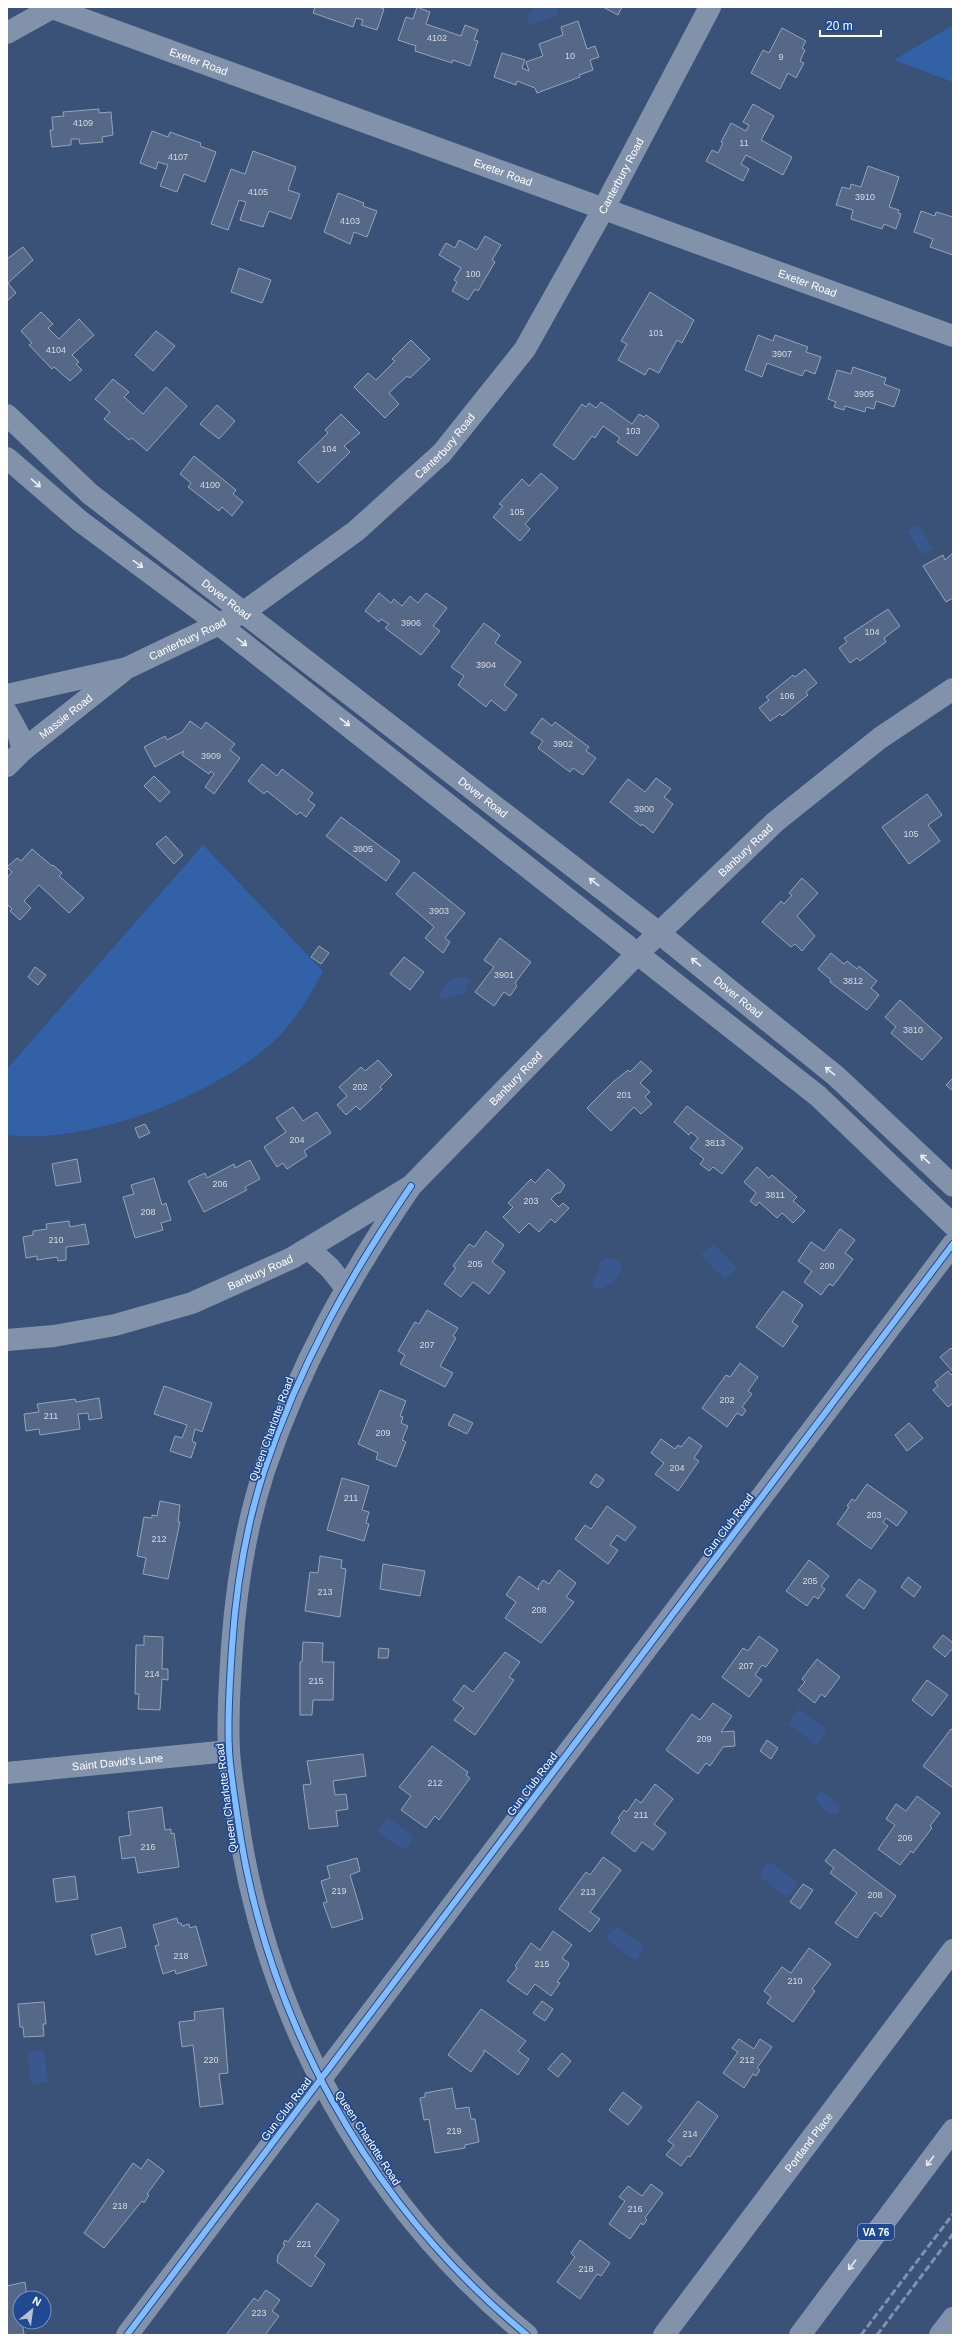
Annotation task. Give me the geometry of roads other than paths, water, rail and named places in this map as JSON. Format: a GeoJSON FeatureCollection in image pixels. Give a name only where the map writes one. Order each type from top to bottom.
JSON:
{"type":"FeatureCollection","features":[{"type":"Feature","properties":{"kind":"highway","name":"VA 76"},"geometry":{"type":"LineString","coordinates":[[800,2335],[953,2130]]}},
{"type":"Feature","properties":{"kind":"highway"},"geometry":{"type":"LineString","coordinates":[[940,2335],[953,2318]]}},
{"type":"Feature","properties":{"kind":"street","name":"Exeter Road"},"geometry":{"type":"LineString","coordinates":[[52,7],[953,336]]}},
{"type":"Feature","properties":{"kind":"street"},"geometry":{"type":"LineString","coordinates":[[7,33],[52,7]]}},
{"type":"Feature","properties":{"kind":"street","name":"Canterbury Road"},"geometry":{"type":"LineString","coordinates":[[7,695],[127,668],[244,612],[356,531],[442,453],[525,349],[604,208],[710,7]]}},
{"type":"Feature","properties":{"kind":"street","name":"Dover Road"},"geometry":{"type":"LineString","coordinates":[[7,415],[90,494],[660,933],[836,1076],[953,1186]]}},
{"type":"Feature","properties":{"kind":"street"},"geometry":{"type":"LineString","coordinates":[[7,458],[80,521],[220,624],[818,1096],[953,1225]]}},
{"type":"Feature","properties":{"kind":"street","name":"Massie Road"},"geometry":{"type":"LineString","coordinates":[[7,766],[23,750],[127,668]]}},
{"type":"Feature","properties":{"kind":"street","name":"Banbury Road"},"geometry":{"type":"LineString","coordinates":[[7,1340],[54,1336],[115,1325],[192,1303],[243,1282],[309,1249],[411,1186],[638,953],[774,822],[880,738],[953,689]]}},
{"type":"Feature","properties":{"kind":"street"},"geometry":{"type":"LineString","coordinates":[[7,713],[18,733],[23,750]]}},
{"type":"Feature","properties":{"kind":"street","name":"Queen Charlotte Road"},"geometry":{"type":"LineString","coordinates":[[411,1186],[345,1288],[310,1353],[289,1402],[263,1474],[236,1601],[229,1751],[244,1862],[261,1933],[290,2015],[320,2081],[377,2172],[413,2220],[465,2278],[500,2313],[527,2335]]}},
{"type":"Feature","properties":{"kind":"street","name":"Gun Club Road"},"geometry":{"type":"LineString","coordinates":[[126,2335],[953,1244]]}},
{"type":"Feature","properties":{"kind":"street"},"geometry":{"type":"LineString","coordinates":[[309,1249],[330,1268],[345,1288]]}},
{"type":"Feature","properties":{"kind":"street","name":"Saint David's Lane"},"geometry":{"type":"LineString","coordinates":[[7,1773],[229,1751]]}},
{"type":"Feature","properties":{"kind":"street","name":"Portland Place"},"geometry":{"type":"LineString","coordinates":[[664,2335],[953,1950]]}},
{"type":"Feature","properties":{"kind":"railway"},"geometry":{"type":"LineString","coordinates":[[861,2335],[953,2214]]}},
{"type":"Feature","properties":{"kind":"railway"},"geometry":{"type":"LineString","coordinates":[[877,2335],[953,2234]]}}]}
